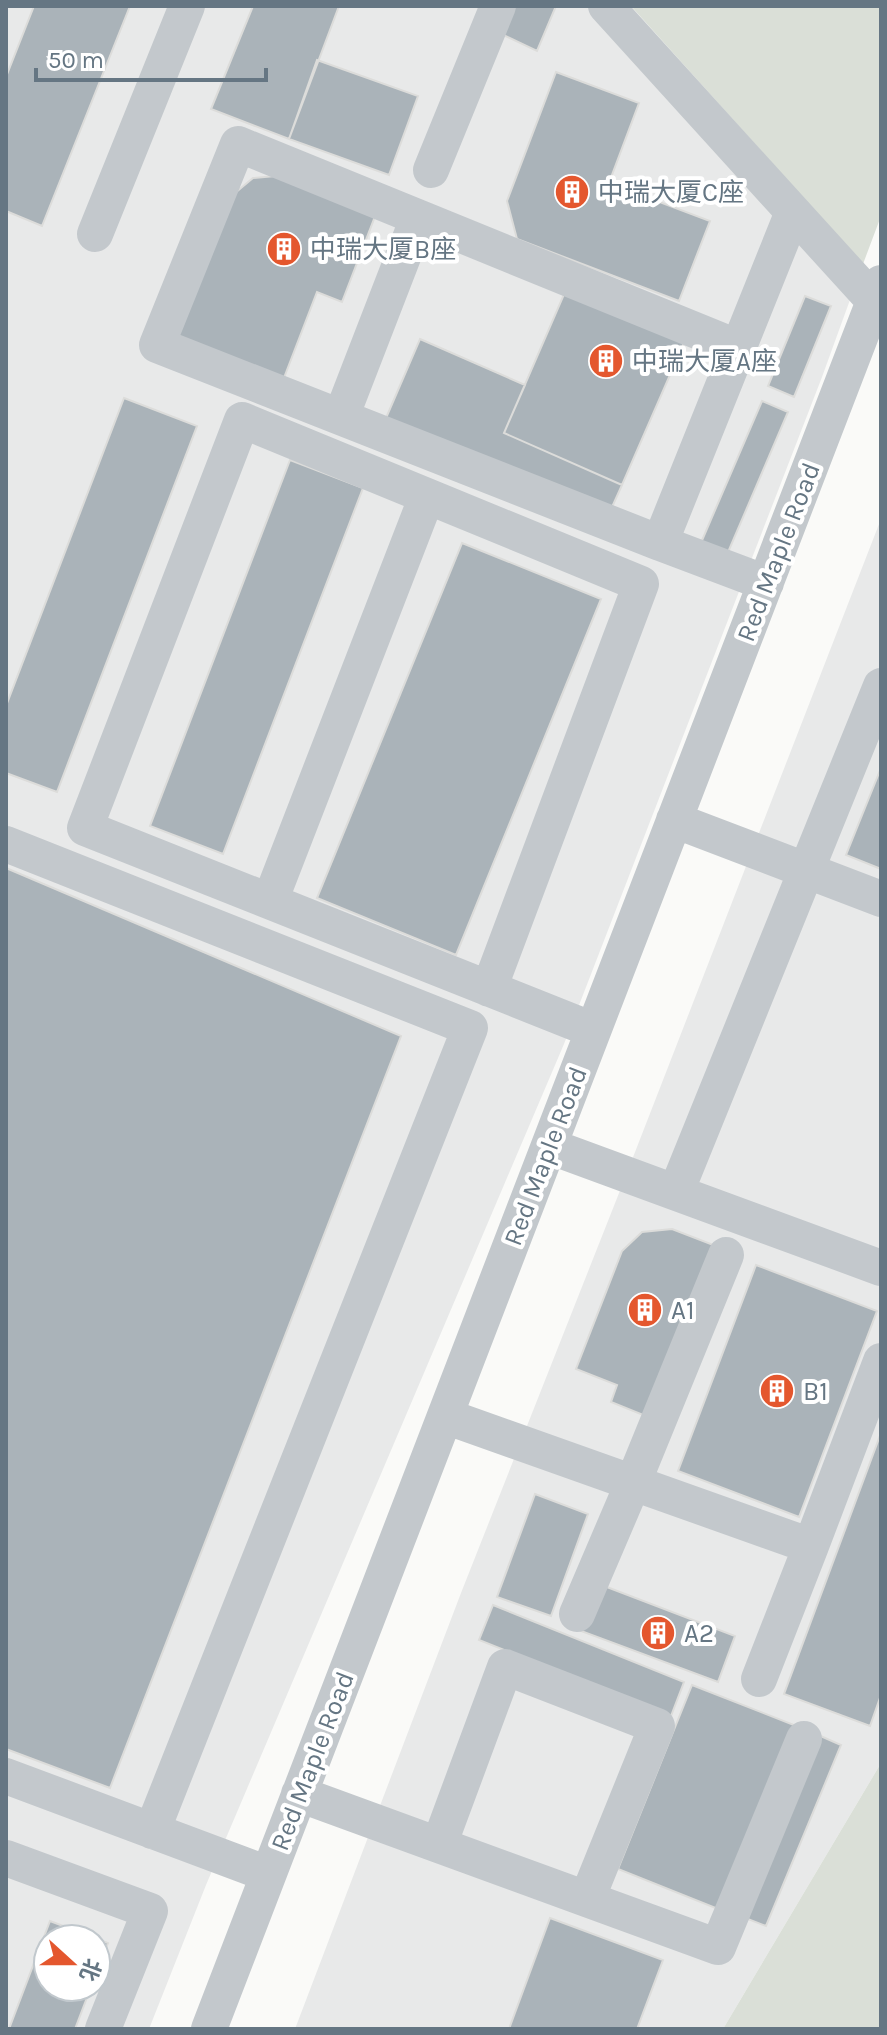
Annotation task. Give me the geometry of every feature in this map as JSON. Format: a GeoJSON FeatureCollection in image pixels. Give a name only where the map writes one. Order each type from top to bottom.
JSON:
{"type":"FeatureCollection","features":[{"type":"Feature","properties":{"kind":"street"},"geometry":{"type":"LineString","coordinates":[[95,234],[187,6]]}},
{"type":"Feature","properties":{"kind":"street"},"geometry":{"type":"LineString","coordinates":[[431,170],[498,6]]}},
{"type":"Feature","properties":{"kind":"street"},"geometry":{"type":"LineString","coordinates":[[606,6],[793,212],[878,292]]}},
{"type":"Feature","properties":{"kind":"street"},"geometry":{"type":"LineString","coordinates":[[739,348],[238,144],[157,345],[766,583]]}},
{"type":"Feature","properties":{"kind":"street"},"geometry":{"type":"LineString","coordinates":[[660,543],[793,212]]}},
{"type":"Feature","properties":{"kind":"street"},"geometry":{"type":"LineString","coordinates":[[341,417],[418,218]]}},
{"type":"Feature","properties":{"kind":"street","name":"Red Maple Road"},"geometry":{"type":"LineString","coordinates":[[209,2029],[878,292]]}},
{"type":"Feature","properties":{"kind":"street"},"geometry":{"type":"LineString","coordinates":[[489,989],[641,584],[242,420],[85,828],[270,901],[489,989],[593,1030]]}},
{"type":"Feature","properties":{"kind":"street"},"geometry":{"type":"LineString","coordinates":[[270,901],[427,496]]}},
{"type":"Feature","properties":{"kind":"street"},"geometry":{"type":"LineString","coordinates":[[676,1192],[881,686]]}},
{"type":"Feature","properties":{"kind":"street"},"geometry":{"type":"LineString","coordinates":[[674,820],[881,899]]}},
{"type":"Feature","properties":{"kind":"street"},"geometry":{"type":"LineString","coordinates":[[6,844],[470,1028],[152,1831]]}},
{"type":"Feature","properties":{"kind":"street"},"geometry":{"type":"LineString","coordinates":[[549,1146],[881,1268]]}},
{"type":"Feature","properties":{"kind":"street"},"geometry":{"type":"LineString","coordinates":[[577,1614],[726,1255]]}},
{"type":"Feature","properties":{"kind":"street"},"geometry":{"type":"LineString","coordinates":[[759,1679],[881,1361]]}},
{"type":"Feature","properties":{"kind":"street"},"geometry":{"type":"LineString","coordinates":[[445,1416],[811,1546]]}},
{"type":"Feature","properties":{"kind":"street"},"geometry":{"type":"LineString","coordinates":[[439,1845],[505,1667],[657,1726],[587,1899]]}},
{"type":"Feature","properties":{"kind":"street"},"geometry":{"type":"LineString","coordinates":[[299,1794],[718,1947],[804,1739]]}},
{"type":"Feature","properties":{"kind":"street"},"geometry":{"type":"LineString","coordinates":[[6,1776],[268,1874]]}},
{"type":"Feature","properties":{"kind":"street"},"geometry":{"type":"LineString","coordinates":[[6,1858],[150,1911],[103,2029]]}},
{"type":"Feature","properties":{"kind":"shaded area"},"geometry":{"type":"Polygon","coordinates":[[[6,6],[631,6],[863,264],[564,1044],[206,1885],[149,2029],[6,2029],[6,6]]]}},
{"type":"Feature","properties":{"kind":"shaded area"},"geometry":{"type":"Polygon","coordinates":[[[631,6],[881,6],[881,216],[863,264],[631,6]]]}},
{"type":"Feature","properties":{"kind":"shaded area"},"geometry":{"type":"Polygon","coordinates":[[[881,519],[881,1763],[723,2029],[295,2029],[461,1593],[881,519]]]}},
{"type":"Feature","properties":{"kind":"shaded area"},"geometry":{"type":"Polygon","coordinates":[[[881,1763],[881,2029],[723,2029],[881,1763]]]}},
{"type":"Feature","properties":{"kind":"building"},"geometry":{"type":"Polygon","coordinates":[[[34,6],[130,6],[42,226],[6,211],[6,77],[34,6]]]}},
{"type":"Feature","properties":{"kind":"building"},"geometry":{"type":"Polygon","coordinates":[[[253,6],[339,6],[289,139],[211,109],[253,6]]]}},
{"type":"Feature","properties":{"kind":"building"},"geometry":{"type":"Polygon","coordinates":[[[510,6],[556,6],[537,51],[497,32],[510,6]]]}},
{"type":"Feature","properties":{"kind":"building"},"geometry":{"type":"Polygon","coordinates":[[[317,60],[418,96],[389,175],[289,139],[317,60]]]}},
{"type":"Feature","properties":{"kind":"building","name":"中瑞大厦C座"},"geometry":{"type":"Polygon","coordinates":[[[556,72],[639,103],[609,183],[710,221],[679,301],[517,239],[507,201],[556,72]]]}},
{"type":"Feature","properties":{"kind":"building","name":"中瑞大厦B座"},"geometry":{"type":"Polygon","coordinates":[[[297,174],[379,206],[342,302],[317,292],[282,383],[171,341],[223,203],[253,178],[297,174]]]}},
{"type":"Feature","properties":{"kind":"building","name":"中瑞大厦A座"},"geometry":{"type":"Polygon","coordinates":[[[568,285],[687,336],[622,485],[504,433],[568,285]]]}},
{"type":"Feature","properties":{"kind":"building"},"geometry":{"type":"Polygon","coordinates":[[[805,296],[831,306],[794,397],[768,386],[805,296]]]}},
{"type":"Feature","properties":{"kind":"building"},"geometry":{"type":"Polygon","coordinates":[[[420,339],[525,385],[504,433],[622,485],[608,516],[386,418],[420,339]]]}},
{"type":"Feature","properties":{"kind":"building"},"geometry":{"type":"Polygon","coordinates":[[[124,398],[197,426],[57,792],[6,773],[6,706],[124,398]]]}},
{"type":"Feature","properties":{"kind":"building"},"geometry":{"type":"Polygon","coordinates":[[[762,401],[788,412],[726,557],[700,545],[762,401]]]}},
{"type":"Feature","properties":{"kind":"building"},"geometry":{"type":"Polygon","coordinates":[[[290,460],[363,488],[223,854],[150,826],[290,460]]]}},
{"type":"Feature","properties":{"kind":"building"},"geometry":{"type":"Polygon","coordinates":[[[462,543],[601,599],[456,955],[317,898],[462,543]]]}},
{"type":"Feature","properties":{"kind":"building"},"geometry":{"type":"Polygon","coordinates":[[[881,768],[881,869],[846,855],[881,768]]]}},
{"type":"Feature","properties":{"kind":"building"},"geometry":{"type":"Polygon","coordinates":[[[6,868],[401,1036],[110,1788],[6,1749],[6,868]]]}},
{"type":"Feature","properties":{"kind":"building","name":"A1"},"geometry":{"type":"Polygon","coordinates":[[[672,1229],[716,1246],[648,1417],[611,1402],[617,1385],[576,1369],[622,1251],[642,1232],[672,1229]]]}},
{"type":"Feature","properties":{"kind":"building","name":"B1"},"geometry":{"type":"Polygon","coordinates":[[[756,1265],[877,1311],[799,1517],[678,1471],[756,1265]]]}},
{"type":"Feature","properties":{"kind":"building"},"geometry":{"type":"Polygon","coordinates":[[[881,1433],[881,1695],[870,1726],[784,1694],[881,1433]]]}},
{"type":"Feature","properties":{"kind":"building"},"geometry":{"type":"Polygon","coordinates":[[[535,1494],[588,1514],[551,1616],[497,1597],[535,1494]]]}},
{"type":"Feature","properties":{"kind":"building","name":"A2"},"geometry":{"type":"Polygon","coordinates":[[[599,1584],[735,1636],[718,1682],[581,1631],[599,1584]]]}},
{"type":"Feature","properties":{"kind":"building"},"geometry":{"type":"Polygon","coordinates":[[[493,1605],[684,1682],[671,1716],[479,1640],[493,1605]]]}},
{"type":"Feature","properties":{"kind":"building"},"geometry":{"type":"Polygon","coordinates":[[[692,1685],[799,1727],[723,1911],[618,1869],[692,1685]]]}},
{"type":"Feature","properties":{"kind":"building"},"geometry":{"type":"Polygon","coordinates":[[[816,1734],[841,1745],[766,1926],[740,1916],[816,1734]]]}},
{"type":"Feature","properties":{"kind":"building"},"geometry":{"type":"Polygon","coordinates":[[[550,1918],[663,1960],[637,2029],[509,2029],[550,1918]]]}},
{"type":"Feature","properties":{"kind":"building"},"geometry":{"type":"Polygon","coordinates":[[[32,1968],[32,2003],[85,2003],[75,2029],[9,2029],[32,1968]]]}},
{"type":"Feature","properties":{"kind":"place","name":"中瑞大厦C座"},"geometry":{"type":"Point","coordinates":[572,192]}},
{"type":"Feature","properties":{"kind":"place","name":"中瑞大厦B座"},"geometry":{"type":"Point","coordinates":[284,249]}},
{"type":"Feature","properties":{"kind":"place","name":"中瑞大厦A座"},"geometry":{"type":"Point","coordinates":[606,361]}},
{"type":"Feature","properties":{"kind":"place","name":"A1"},"geometry":{"type":"Point","coordinates":[645,1310]}},
{"type":"Feature","properties":{"kind":"place","name":"B1"},"geometry":{"type":"Point","coordinates":[777,1391]}},
{"type":"Feature","properties":{"kind":"place","name":"A2"},"geometry":{"type":"Point","coordinates":[658,1633]}}]}
